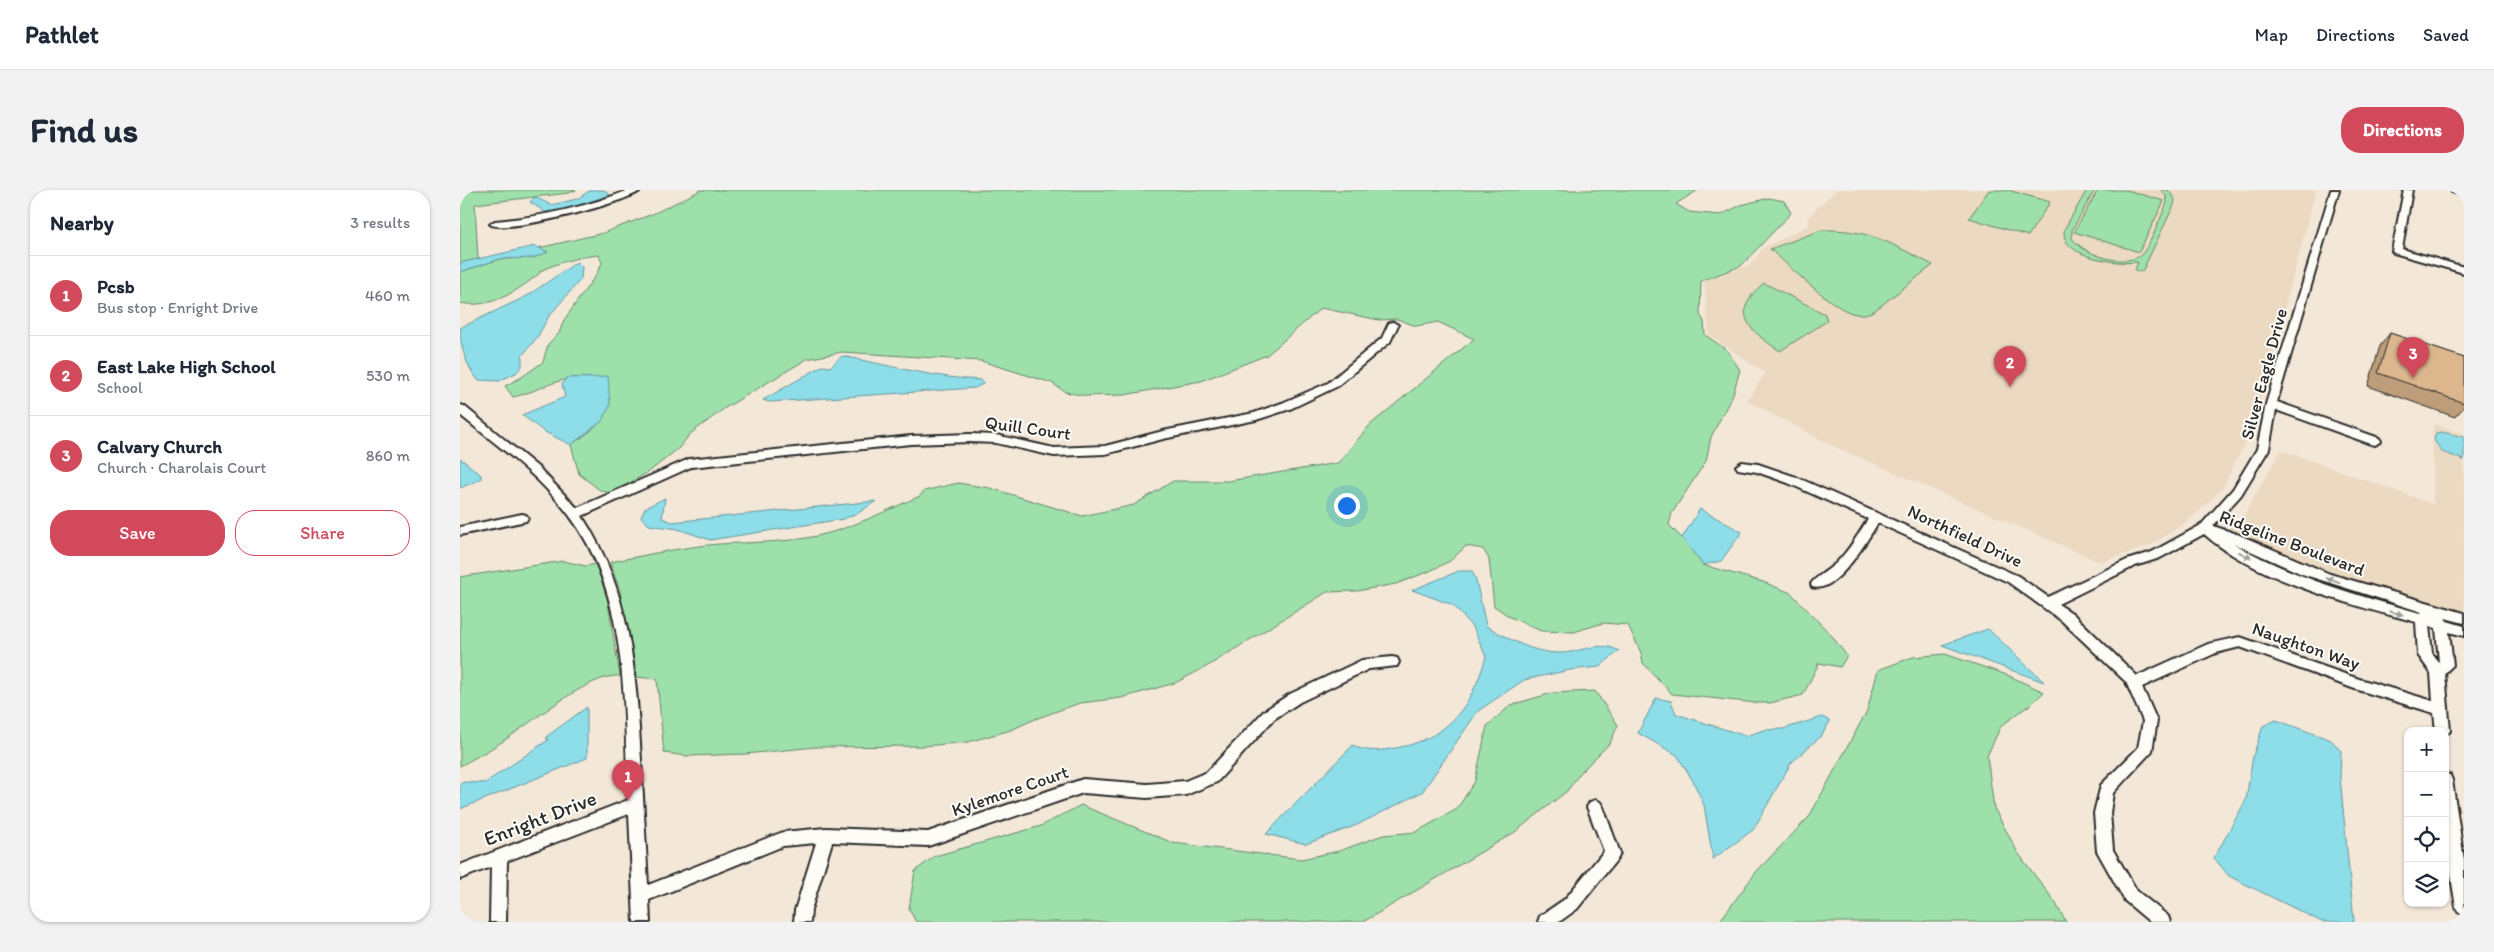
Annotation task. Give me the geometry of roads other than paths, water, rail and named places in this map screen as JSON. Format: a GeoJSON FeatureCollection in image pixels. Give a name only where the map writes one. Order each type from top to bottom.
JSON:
{"type":"FeatureCollection","features":[{"type":"Feature","properties":{"kind":"street"},"geometry":{"type":"LineString","coordinates":[[495,224],[524,222],[604,202],[637,190]]}},
{"type":"Feature","properties":{"kind":"street","name":"Silver Eagle Drive"},"geometry":{"type":"LineString","coordinates":[[2048,603],[2131,563],[2156,555],[2205,528],[2238,492],[2262,450],[2271,404],[2335,190]]}},
{"type":"Feature","properties":{"kind":"street"},"geometry":{"type":"LineString","coordinates":[[2408,190],[2397,251],[2464,270]]}},
{"type":"Feature","properties":{"kind":"street","name":"Quill Court"},"geometry":{"type":"LineString","coordinates":[[575,514],[689,463],[911,440],[970,438],[996,439],[1054,452],[1106,450],[1163,434],[1256,416],[1286,406],[1332,385],[1386,340],[1393,325]]}},
{"type":"Feature","properties":{"kind":"street"},"geometry":{"type":"LineString","coordinates":[[2271,404],[2375,441]]}},
{"type":"Feature","properties":{"kind":"street"},"geometry":{"type":"LineString","coordinates":[[460,409],[521,458],[575,514],[601,558],[614,594],[630,687],[642,922]]}},
{"type":"Feature","properties":{"kind":"street","name":"Northfield Drive"},"geometry":{"type":"LineString","coordinates":[[1742,466],[1758,468],[1792,480],[2013,579],[2067,617],[2131,678],[2150,721],[2145,751],[2106,790],[2102,813],[2104,851],[2131,896],[2162,922]]}},
{"type":"Feature","properties":{"kind":"street"},"geometry":{"type":"LineString","coordinates":[[460,531],[522,518]]}},
{"type":"Feature","properties":{"kind":"street"},"geometry":{"type":"LineString","coordinates":[[1817,584],[1830,578],[1841,568],[1875,518]]}},
{"type":"Feature","properties":{"kind":"street","name":"Ridgeline Boulevard"},"geometry":{"type":"LineString","coordinates":[[2205,528],[2225,533],[2283,562],[2332,580],[2464,618]]}},
{"type":"Feature","properties":{"kind":"street","name":"Ridgeline Boulevard"},"geometry":{"type":"LineString","coordinates":[[2205,528],[2220,542],[2278,573],[2331,593],[2464,631]]}},
{"type":"Feature","properties":{"kind":"street"},"geometry":{"type":"LineString","coordinates":[[2438,671],[2446,665],[2442,624],[2433,609],[2422,619],[2425,655],[2438,671],[2443,727]]}},
{"type":"Feature","properties":{"kind":"street","name":"Naughton Way"},"geometry":{"type":"LineString","coordinates":[[2134,684],[2213,648],[2240,642],[2355,683],[2441,709]]}},
{"type":"Feature","properties":{"kind":"street","name":"Kylemore Court"},"geometry":{"type":"LineString","coordinates":[[640,896],[783,839],[826,835],[928,839],[1083,786],[1147,791],[1186,788],[1212,777],[1269,715],[1295,698],[1367,664],[1392,662]]}},
{"type":"Feature","properties":{"kind":"street","name":"Enright Drive"},"geometry":{"type":"LineString","coordinates":[[460,872],[636,804]]}},
{"type":"Feature","properties":{"kind":"street"},"geometry":{"type":"LineString","coordinates":[[1546,922],[1571,904],[1612,853],[1595,807]]}},
{"type":"Feature","properties":{"kind":"street"},"geometry":{"type":"LineString","coordinates":[[2449,816],[2464,907]]}},
{"type":"Feature","properties":{"kind":"street"},"geometry":{"type":"LineString","coordinates":[[802,922],[803,910],[826,835]]}},
{"type":"Feature","properties":{"kind":"street"},"geometry":{"type":"LineString","coordinates":[[498,922],[500,857]]}},
{"type":"Feature","properties":{"kind":"water"},"geometry":{"type":"Polygon","coordinates":[[[591,190],[604,190],[610,195],[567,209],[545,212],[530,202],[535,197],[551,205],[577,199],[591,190]]]}},
{"type":"Feature","properties":{"kind":"water"},"geometry":{"type":"Polygon","coordinates":[[[535,246],[548,252],[533,258],[500,259],[460,272],[460,263],[535,246]]]}},
{"type":"Feature","properties":{"kind":"water"},"geometry":{"type":"Polygon","coordinates":[[[577,262],[582,267],[581,279],[549,316],[538,336],[522,356],[522,366],[516,373],[499,381],[478,380],[464,356],[460,328],[527,296],[577,262]]]}},
{"type":"Feature","properties":{"kind":"water"},"geometry":{"type":"Polygon","coordinates":[[[842,356],[928,374],[981,380],[983,384],[975,388],[769,402],[763,400],[822,366],[830,367],[842,356]]]}},
{"type":"Feature","properties":{"kind":"water"},"geometry":{"type":"Polygon","coordinates":[[[608,376],[610,406],[602,421],[571,445],[543,431],[522,415],[565,397],[562,384],[566,378],[608,376]]]}},
{"type":"Feature","properties":{"kind":"water"},"geometry":{"type":"Polygon","coordinates":[[[2442,432],[2464,437],[2464,460],[2442,452],[2434,440],[2436,433],[2442,432]]]}},
{"type":"Feature","properties":{"kind":"water"},"geometry":{"type":"Polygon","coordinates":[[[460,458],[481,475],[481,479],[460,488],[460,458]]]}},
{"type":"Feature","properties":{"kind":"water"},"geometry":{"type":"Polygon","coordinates":[[[665,498],[662,518],[672,522],[876,501],[857,514],[843,519],[710,540],[678,529],[649,525],[641,517],[645,508],[665,498]]]}},
{"type":"Feature","properties":{"kind":"water"},"geometry":{"type":"Polygon","coordinates":[[[1700,509],[1742,532],[1721,561],[1703,565],[1682,538],[1700,509]]]}},
{"type":"Feature","properties":{"kind":"water"},"geometry":{"type":"Polygon","coordinates":[[[1459,571],[1472,571],[1476,580],[1486,626],[1512,640],[1548,652],[1566,653],[1604,646],[1619,651],[1599,667],[1570,670],[1524,680],[1478,711],[1422,792],[1357,825],[1306,844],[1266,834],[1353,745],[1361,749],[1376,750],[1410,745],[1441,730],[1454,719],[1464,706],[1473,692],[1486,657],[1474,629],[1453,605],[1412,590],[1459,571]]]}},
{"type":"Feature","properties":{"kind":"water"},"geometry":{"type":"Polygon","coordinates":[[[1988,629],[2044,682],[1942,645],[1988,629]]]}},
{"type":"Feature","properties":{"kind":"water"},"geometry":{"type":"Polygon","coordinates":[[[1656,698],[1671,701],[1676,714],[1746,736],[1764,730],[1783,729],[1822,717],[1830,721],[1822,735],[1791,763],[1753,830],[1713,859],[1704,805],[1693,781],[1677,755],[1638,733],[1656,698]]]}},
{"type":"Feature","properties":{"kind":"water"},"geometry":{"type":"Polygon","coordinates":[[[587,707],[587,758],[460,809],[460,784],[464,782],[485,783],[548,740],[546,737],[587,707]]]}},
{"type":"Feature","properties":{"kind":"water"},"geometry":{"type":"Polygon","coordinates":[[[2276,720],[2331,740],[2341,751],[2340,777],[2354,922],[2322,922],[2229,876],[2214,858],[2246,800],[2253,756],[2263,726],[2276,720]]]}},
{"type":"Feature","properties":{"kind":"place","name":"Calvary Church"},"geometry":{"type":"Point","coordinates":[2413,378]}},
{"type":"Feature","properties":{"kind":"place","name":"East Lake High School"},"geometry":{"type":"Point","coordinates":[2010,387]}},
{"type":"Feature","properties":{"kind":"place","name":"Pcsb"},"geometry":{"type":"Point","coordinates":[628,801]}}]}
